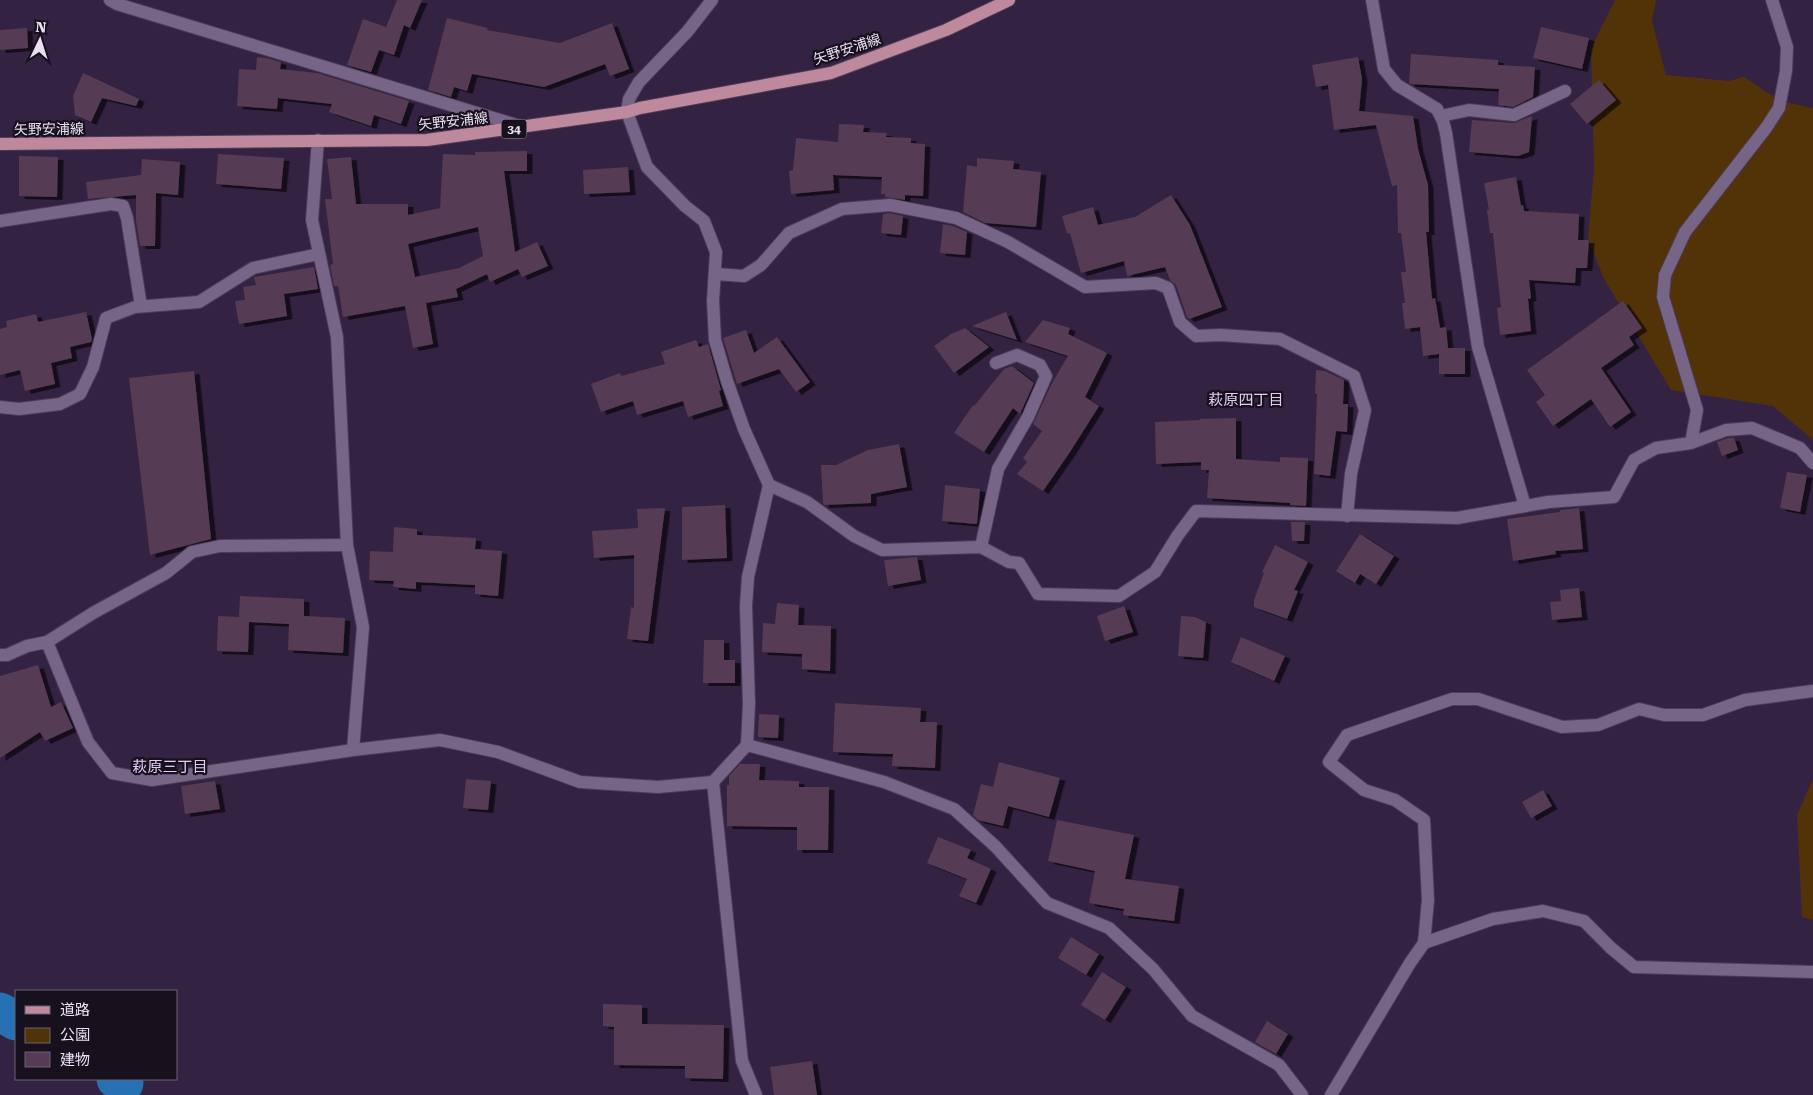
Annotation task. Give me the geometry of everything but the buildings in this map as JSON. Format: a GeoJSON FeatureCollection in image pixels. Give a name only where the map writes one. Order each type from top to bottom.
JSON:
{"type":"FeatureCollection","features":[{"type":"Feature","properties":{"kind":"main road","name":"矢野安浦線"},"geometry":{"type":"LineString","coordinates":[[0,144],[426,140],[524,127],[627,112],[831,73],[946,30],[1009,0]]}},
{"type":"Feature","properties":{"kind":"street"},"geometry":{"type":"LineString","coordinates":[[110,0],[117,4],[524,127]]}},
{"type":"Feature","properties":{"kind":"street"},"geometry":{"type":"LineString","coordinates":[[47,642],[88,742],[112,773],[152,780],[353,750],[440,740],[498,752],[580,782],[658,786],[713,782],[747,745],[750,704],[746,606],[748,577],[769,485],[744,429],[716,340],[713,301],[716,252],[704,221],[685,206],[647,167],[627,112],[629,99],[639,82],[687,32],[712,0]]}},
{"type":"Feature","properties":{"kind":"street"},"geometry":{"type":"LineString","coordinates":[[1372,0],[1384,69],[1397,85],[1437,109],[1441,116],[1446,133],[1478,347],[1525,506]]}},
{"type":"Feature","properties":{"kind":"street"},"geometry":{"type":"LineString","coordinates":[[1691,443],[1697,410],[1663,297],[1664,275],[1685,232],[1761,136],[1779,108],[1786,71],[1787,47],[1772,0]]}},
{"type":"Feature","properties":{"kind":"street"},"geometry":{"type":"LineString","coordinates":[[1441,116],[1470,110],[1514,115],[1565,91]]}},
{"type":"Feature","properties":{"kind":"street"},"geometry":{"type":"LineString","coordinates":[[318,140],[312,220],[337,337],[347,545],[363,627],[353,750]]}},
{"type":"Feature","properties":{"kind":"street"},"geometry":{"type":"LineString","coordinates":[[0,220],[111,204],[123,206],[127,218],[141,306]]}},
{"type":"Feature","properties":{"kind":"street"},"geometry":{"type":"LineString","coordinates":[[715,274],[744,276],[761,265],[789,233],[842,209],[890,206],[956,218],[1008,242],[1085,287],[1156,283],[1168,288],[1180,322],[1196,336],[1221,335],[1280,339],[1354,376],[1365,410],[1351,474],[1347,516]]}},
{"type":"Feature","properties":{"kind":"street"},"geometry":{"type":"LineString","coordinates":[[0,407],[19,409],[60,404],[80,394],[93,367],[106,318],[135,307],[199,302],[253,268],[319,254]]}},
{"type":"Feature","properties":{"kind":"street"},"geometry":{"type":"LineString","coordinates":[[981,548],[998,469],[1028,417],[1046,376],[1040,364],[1017,355],[996,363]]}},
{"type":"Feature","properties":{"kind":"street"},"geometry":{"type":"LineString","coordinates":[[769,485],[807,502],[854,536],[882,550],[981,548],[1009,562],[1020,563],[1038,594],[1118,596],[1155,572],[1178,535],[1196,511],[1457,518],[1548,502],[1614,497],[1634,460],[1656,448],[1691,443],[1726,430],[1752,428],[1800,448],[1813,463]]}},
{"type":"Feature","properties":{"kind":"street"},"geometry":{"type":"LineString","coordinates":[[0,655],[7,655],[27,646],[47,642],[93,613],[166,573],[192,552],[220,546],[347,545]]}},
{"type":"Feature","properties":{"kind":"street"},"geometry":{"type":"LineString","coordinates":[[1330,1095],[1424,943],[1428,900],[1424,820],[1395,800],[1364,790],[1329,762],[1347,734],[1452,699],[1478,699],[1562,727],[1598,725],[1639,709],[1664,715],[1702,715],[1745,700],[1813,691]]}},
{"type":"Feature","properties":{"kind":"street"},"geometry":{"type":"LineString","coordinates":[[747,745],[884,782],[954,809],[996,846],[1048,903],[1109,928],[1153,969],[1192,1016],[1279,1065],[1302,1095]]}},
{"type":"Feature","properties":{"kind":"street"},"geometry":{"type":"LineString","coordinates":[[713,782],[742,1061],[756,1095]]}},
{"type":"Feature","properties":{"kind":"street"},"geometry":{"type":"LineString","coordinates":[[1424,943],[1493,919],[1543,911],[1584,920],[1611,948],[1634,967],[1813,972]]}},
{"type":"Feature","properties":{"kind":"green space"},"geometry":{"type":"Polygon","coordinates":[[[1615,0],[1656,0],[1652,21],[1666,75],[1729,81],[1744,77],[1780,101],[1813,108],[1813,440],[1773,406],[1671,390],[1603,277],[1588,238],[1594,168],[1591,48],[1615,0]]]}},
{"type":"Feature","properties":{"kind":"green space"},"geometry":{"type":"Polygon","coordinates":[[[1813,779],[1813,920],[1802,917],[1797,815],[1813,779]]]}},
{"type":"Feature","properties":{"kind":"waterway"},"geometry":{"type":"LineString","coordinates":[[0,1012],[15,1020]]}},
{"type":"Feature","properties":{"kind":"waterway"},"geometry":{"type":"LineString","coordinates":[[118,1080],[124,1083]]}},
{"type":"Feature","properties":{"kind":"district","name":"萩原四丁目"},"geometry":{"type":"Point","coordinates":[1246,400]}},
{"type":"Feature","properties":{"kind":"district","name":"萩原三丁目"},"geometry":{"type":"Point","coordinates":[170,767]}}]}
